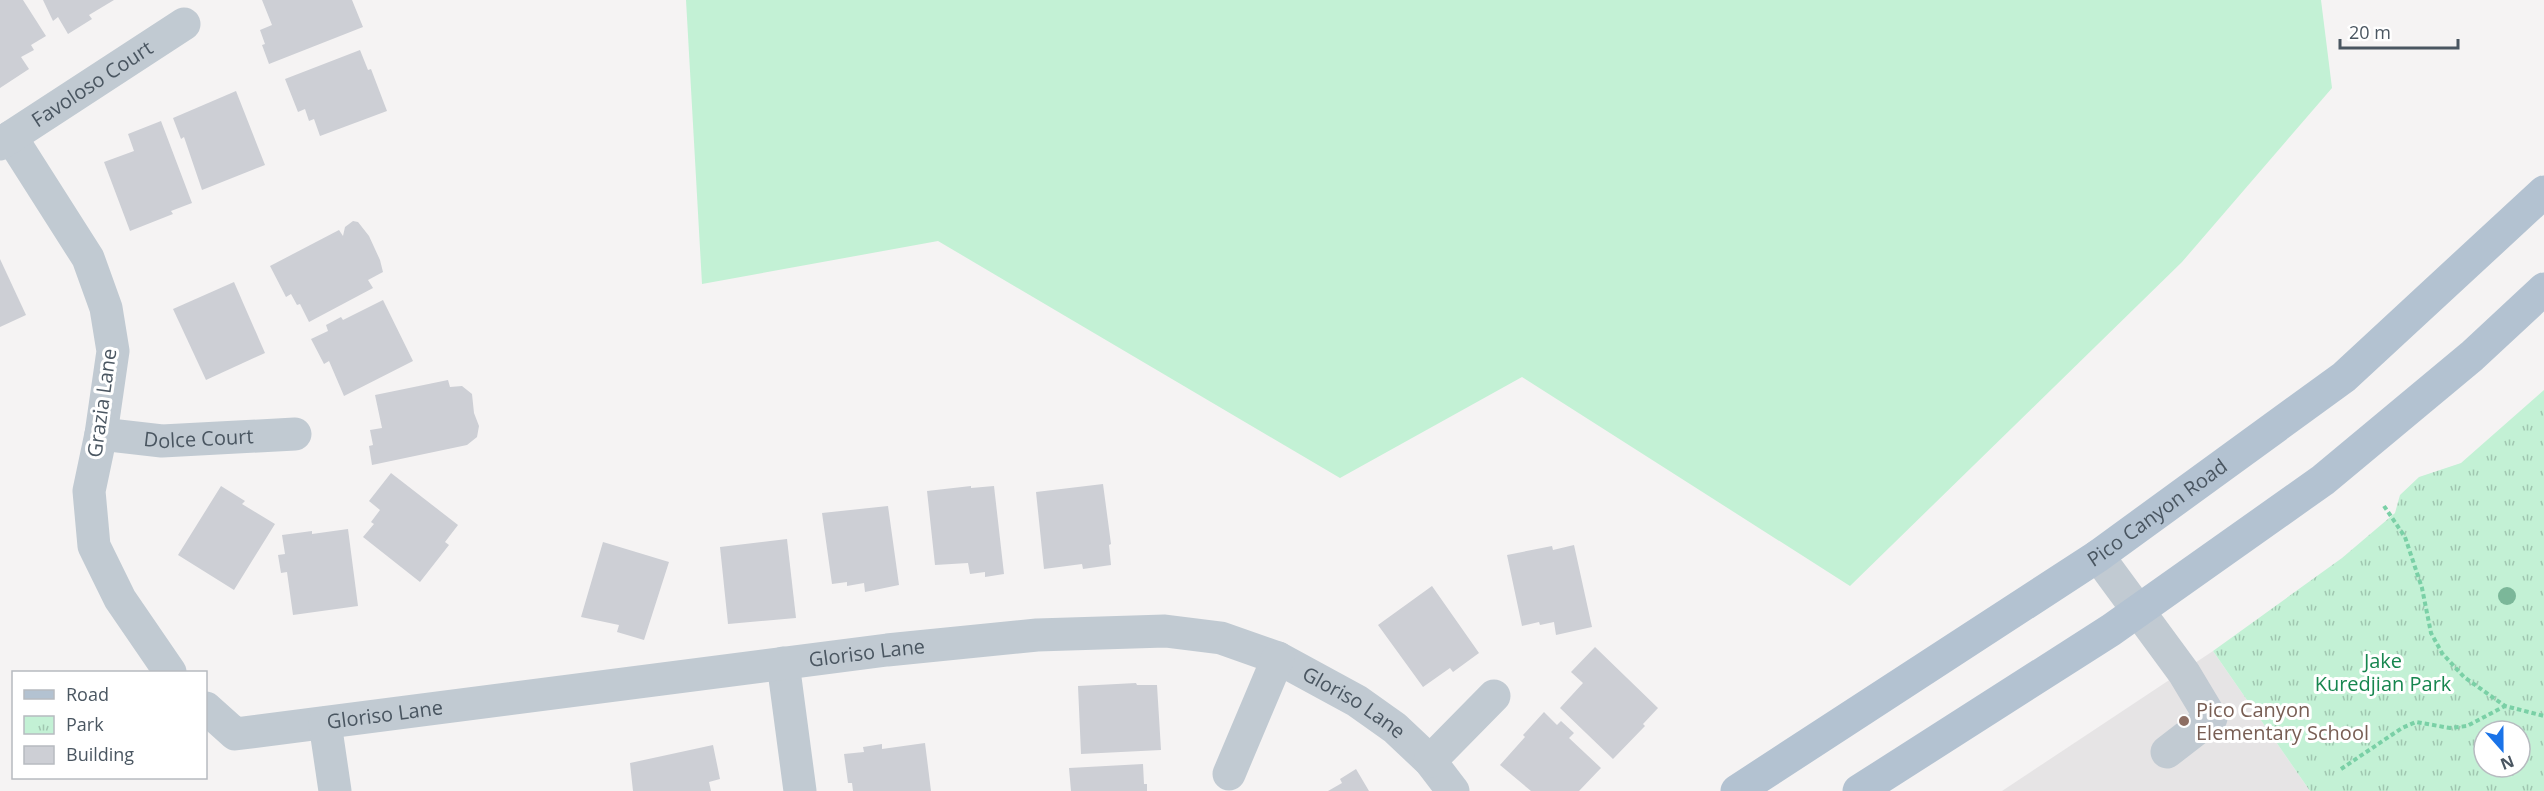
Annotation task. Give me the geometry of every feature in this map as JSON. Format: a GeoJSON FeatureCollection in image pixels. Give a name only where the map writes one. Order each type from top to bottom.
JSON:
{"type":"FeatureCollection","features":[{"type":"Feature","properties":{"kind":"main road","name":"Pico Canyon Road"},"geometry":{"type":"LineString","coordinates":[[1737,791],[2098,556],[2344,377],[2544,192]]}},
{"type":"Feature","properties":{"kind":"main road"},"geometry":{"type":"LineString","coordinates":[[1859,791],[2138,611],[2356,455],[2472,356],[2544,290]]}},
{"type":"Feature","properties":{"kind":"street","name":"Favoloso Court"},"geometry":{"type":"LineString","coordinates":[[5,141],[184,24]]}},
{"type":"Feature","properties":{"kind":"street","name":"Grazia Lane"},"geometry":{"type":"LineString","coordinates":[[5,141],[87,258],[106,308],[113,351],[89,490],[94,546],[120,599],[169,671]]}},
{"type":"Feature","properties":{"kind":"street","name":"Dolce Court"},"geometry":{"type":"LineString","coordinates":[[100,434],[162,441],[295,434]]}},
{"type":"Feature","properties":{"kind":"street"},"geometry":{"type":"LineString","coordinates":[[2098,556],[2184,673],[2211,718],[2167,752]]}},
{"type":"Feature","properties":{"kind":"street","name":"Gloriso Lane"},"geometry":{"type":"LineString","coordinates":[[207,709],[235,734],[887,650],[1037,635],[1165,631],[1221,638],[1278,658],[1357,701],[1395,728],[1430,761],[1453,791]]}},
{"type":"Feature","properties":{"kind":"street"},"geometry":{"type":"LineString","coordinates":[[1229,774],[1278,658]]}},
{"type":"Feature","properties":{"kind":"street"},"geometry":{"type":"LineString","coordinates":[[783,663],[800,791]]}},
{"type":"Feature","properties":{"kind":"street"},"geometry":{"type":"LineString","coordinates":[[1430,761],[1494,696]]}},
{"type":"Feature","properties":{"kind":"street"},"geometry":{"type":"LineString","coordinates":[[325,723],[335,791]]}},
{"type":"Feature","properties":{"kind":"path"},"geometry":{"type":"LineString","coordinates":[[2384,506],[2404,537],[2422,588],[2431,633],[2442,653],[2464,677],[2505,706],[2544,716]]}},
{"type":"Feature","properties":{"kind":"path"},"geometry":{"type":"LineString","coordinates":[[2341,769],[2402,728],[2416,722],[2450,728],[2467,726],[2505,706]]}},
{"type":"Feature","properties":{"kind":"shaded area","name":"Pico Canyon Elementary School"},"geometry":{"type":"Polygon","coordinates":[[[2213,651],[2310,791],[2002,791],[2213,651]]]}},
{"type":"Feature","properties":{"kind":"green space"},"geometry":{"type":"Polygon","coordinates":[[[686,0],[2321,0],[2332,88],[2182,262],[1850,586],[1522,377],[1340,478],[938,241],[702,284],[686,0]]]}},
{"type":"Feature","properties":{"kind":"green space","name":"Jake Kuredjian Park"},"geometry":{"type":"Polygon","coordinates":[[[2544,390],[2544,791],[2310,791],[2213,651],[2342,558],[2395,513],[2400,495],[2419,477],[2461,463],[2544,390]]]}},
{"type":"Feature","properties":{"kind":"building"},"geometry":{"type":"Polygon","coordinates":[[[0,0],[23,0],[46,36],[31,45],[34,50],[21,57],[29,69],[0,88],[0,0]]]}},
{"type":"Feature","properties":{"kind":"building"},"geometry":{"type":"Polygon","coordinates":[[[43,0],[114,0],[89,15],[92,19],[68,34],[58,17],[53,21],[43,0]]]}},
{"type":"Feature","properties":{"kind":"building"},"geometry":{"type":"Polygon","coordinates":[[[262,0],[352,0],[363,27],[269,64],[262,45],[265,44],[260,30],[272,25],[262,0]]]}},
{"type":"Feature","properties":{"kind":"building"},"geometry":{"type":"Polygon","coordinates":[[[360,50],[368,70],[371,69],[387,111],[320,136],[314,119],[309,121],[305,109],[298,112],[285,79],[360,50]]]}},
{"type":"Feature","properties":{"kind":"building"},"geometry":{"type":"Polygon","coordinates":[[[236,91],[265,165],[202,190],[184,137],[181,139],[173,118],[236,91]]]}},
{"type":"Feature","properties":{"kind":"building"},"geometry":{"type":"Polygon","coordinates":[[[161,121],[192,203],[171,211],[173,214],[130,231],[104,162],[134,151],[128,134],[161,121]]]}},
{"type":"Feature","properties":{"kind":"building"},"geometry":{"type":"Polygon","coordinates":[[[353,221],[358,222],[369,236],[383,272],[368,280],[373,288],[309,322],[300,304],[297,305],[291,294],[286,297],[270,266],[339,230],[343,236],[345,227],[353,221]]]}},
{"type":"Feature","properties":{"kind":"building"},"geometry":{"type":"Polygon","coordinates":[[[0,259],[26,315],[0,327],[0,259]]]}},
{"type":"Feature","properties":{"kind":"building"},"geometry":{"type":"Polygon","coordinates":[[[234,282],[265,353],[206,380],[173,309],[234,282]]]}},
{"type":"Feature","properties":{"kind":"building"},"geometry":{"type":"Polygon","coordinates":[[[383,300],[413,361],[344,396],[329,361],[324,364],[311,339],[328,331],[326,325],[341,317],[343,320],[383,300]]]}},
{"type":"Feature","properties":{"kind":"building"},"geometry":{"type":"Polygon","coordinates":[[[448,380],[450,387],[462,386],[472,394],[474,413],[479,426],[477,437],[467,445],[372,465],[369,446],[373,445],[370,430],[382,428],[375,395],[448,380]]]}},
{"type":"Feature","properties":{"kind":"building"},"geometry":{"type":"Polygon","coordinates":[[[391,473],[458,525],[445,542],[449,545],[420,582],[363,537],[374,524],[371,522],[380,510],[369,501],[391,473]]]}},
{"type":"Feature","properties":{"kind":"building"},"geometry":{"type":"Polygon","coordinates":[[[1103,484],[1111,544],[1109,545],[1111,565],[1083,569],[1082,564],[1044,569],[1036,492],[1103,484]]]}},
{"type":"Feature","properties":{"kind":"building"},"geometry":{"type":"Polygon","coordinates":[[[221,486],[245,501],[242,504],[275,524],[234,590],[178,555],[221,486]]]}},
{"type":"Feature","properties":{"kind":"building"},"geometry":{"type":"Polygon","coordinates":[[[971,486],[971,488],[994,486],[1004,574],[985,577],[985,572],[970,574],[968,563],[935,565],[927,491],[971,486]]]}},
{"type":"Feature","properties":{"kind":"building"},"geometry":{"type":"Polygon","coordinates":[[[888,506],[899,585],[865,592],[864,583],[847,586],[847,582],[832,584],[822,513],[888,506]]]}},
{"type":"Feature","properties":{"kind":"building"},"geometry":{"type":"Polygon","coordinates":[[[348,529],[358,606],[293,615],[287,572],[281,573],[278,555],[285,554],[282,535],[348,529]]]}},
{"type":"Feature","properties":{"kind":"building"},"geometry":{"type":"Polygon","coordinates":[[[787,539],[796,618],[728,624],[720,547],[787,539]]]}},
{"type":"Feature","properties":{"kind":"building"},"geometry":{"type":"Polygon","coordinates":[[[603,542],[669,562],[644,640],[617,632],[619,625],[581,617],[603,542]]]}},
{"type":"Feature","properties":{"kind":"building"},"geometry":{"type":"Polygon","coordinates":[[[1574,545],[1592,627],[1556,635],[1554,622],[1540,625],[1539,622],[1522,626],[1507,555],[1552,546],[1553,550],[1574,545]]]}},
{"type":"Feature","properties":{"kind":"building"},"geometry":{"type":"Polygon","coordinates":[[[1432,586],[1479,653],[1453,672],[1450,668],[1423,687],[1378,625],[1432,586]]]}},
{"type":"Feature","properties":{"kind":"building"},"geometry":{"type":"Polygon","coordinates":[[[1595,647],[1658,708],[1643,724],[1645,726],[1613,759],[1560,708],[1583,683],[1571,672],[1595,647]]]}},
{"type":"Feature","properties":{"kind":"building"},"geometry":{"type":"Polygon","coordinates":[[[1136,683],[1137,685],[1157,685],[1161,750],[1081,754],[1078,686],[1136,683]]]}},
{"type":"Feature","properties":{"kind":"building"},"geometry":{"type":"Polygon","coordinates":[[[1544,712],[1557,725],[1561,721],[1574,733],[1569,738],[1601,768],[1579,791],[1531,791],[1500,765],[1544,712]]]}},
{"type":"Feature","properties":{"kind":"building"},"geometry":{"type":"Polygon","coordinates":[[[925,743],[931,791],[853,791],[852,783],[848,783],[844,754],[864,752],[863,747],[882,744],[882,749],[925,743]]]}},
{"type":"Feature","properties":{"kind":"building"},"geometry":{"type":"Polygon","coordinates":[[[713,745],[720,779],[709,782],[711,791],[633,791],[630,763],[713,745]]]}},
{"type":"Feature","properties":{"kind":"building"},"geometry":{"type":"Polygon","coordinates":[[[1143,764],[1144,784],[1147,784],[1147,791],[1071,791],[1069,768],[1143,764]]]}},
{"type":"Feature","properties":{"kind":"building"},"geometry":{"type":"Polygon","coordinates":[[[1356,769],[1369,791],[1328,791],[1342,783],[1340,779],[1356,769]]]}},
{"type":"Feature","properties":{"kind":"place","name":"Pico Canyon Elementary School"},"geometry":{"type":"Point","coordinates":[2184,721]}}]}
